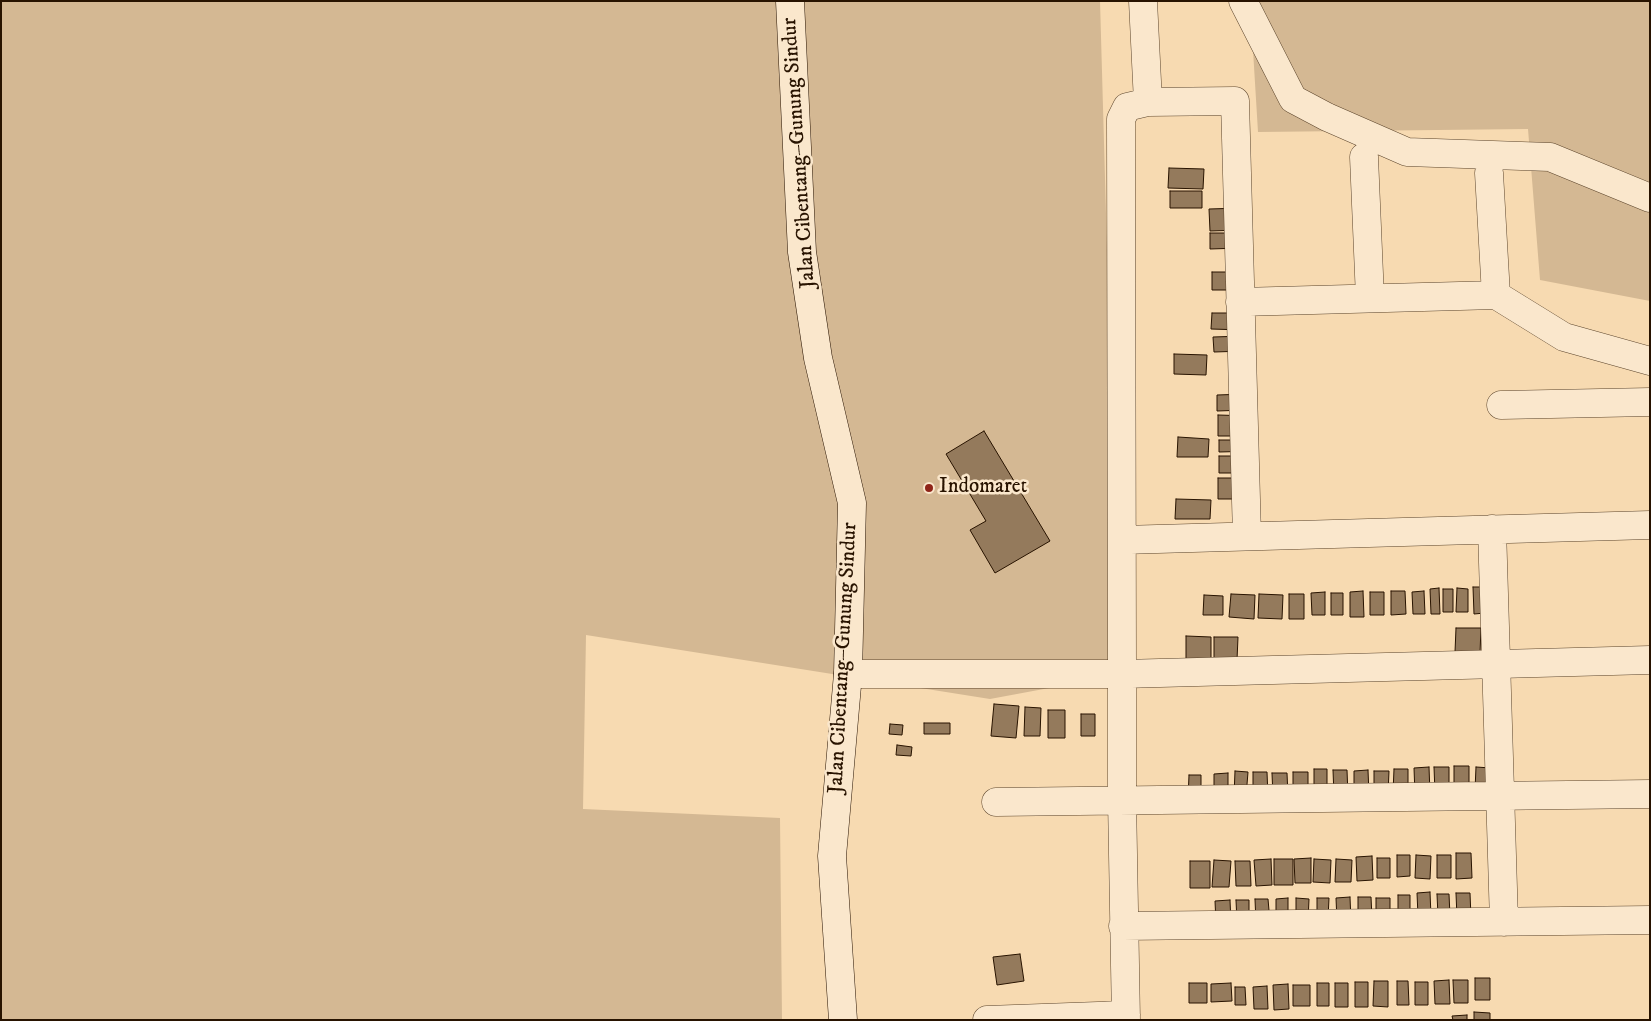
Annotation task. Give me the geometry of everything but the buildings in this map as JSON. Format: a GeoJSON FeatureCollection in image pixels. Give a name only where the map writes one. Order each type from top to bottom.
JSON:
{"type":"FeatureCollection","features":[{"type":"Feature","properties":{"kind":"street","name":"Jalan Cibentang–Gunung Sindur"},"geometry":{"type":"LineString","coordinates":[[790,1],[802,252],[818,358],[852,503],[848,674],[832,856],[843,1020]]}},
{"type":"Feature","properties":{"kind":"street"},"geometry":{"type":"LineString","coordinates":[[1144,1],[1148,102]]}},
{"type":"Feature","properties":{"kind":"street"},"geometry":{"type":"LineString","coordinates":[[1243,1],[1293,99],[1327,117],[1407,152],[1550,157],[1650,198]]}},
{"type":"Feature","properties":{"kind":"street"},"geometry":{"type":"LineString","coordinates":[[986,1020],[1126,1017],[1122,799],[1121,119],[1127,106],[1148,102],[1235,101],[1247,536]]}},
{"type":"Feature","properties":{"kind":"street"},"geometry":{"type":"LineString","coordinates":[[1364,157],[1370,298]]}},
{"type":"Feature","properties":{"kind":"street"},"geometry":{"type":"LineString","coordinates":[[1489,173],[1496,295]]}},
{"type":"Feature","properties":{"kind":"street"},"geometry":{"type":"LineString","coordinates":[[1240,302],[1496,295],[1564,337],[1650,361]]}},
{"type":"Feature","properties":{"kind":"street"},"geometry":{"type":"LineString","coordinates":[[1501,404],[1650,402]]}},
{"type":"Feature","properties":{"kind":"street"},"geometry":{"type":"LineString","coordinates":[[1122,540],[1650,525]]}},
{"type":"Feature","properties":{"kind":"street"},"geometry":{"type":"LineString","coordinates":[[1492,529],[1504,922]]}},
{"type":"Feature","properties":{"kind":"street"},"geometry":{"type":"LineString","coordinates":[[848,674],[1122,674],[1650,660]]}},
{"type":"Feature","properties":{"kind":"street"},"geometry":{"type":"LineString","coordinates":[[996,802],[1650,794]]}},
{"type":"Feature","properties":{"kind":"street"},"geometry":{"type":"LineString","coordinates":[[1123,926],[1650,920]]}},
{"type":"Feature","properties":{"kind":"shaded area"},"geometry":{"type":"Polygon","coordinates":[[[1,1],[1100,1],[1119,675],[990,699],[586,635],[583,809],[780,818],[782,1020],[1,1020],[1,1]]]}},
{"type":"Feature","properties":{"kind":"shaded area"},"geometry":{"type":"Polygon","coordinates":[[[1250,1],[1650,1],[1650,301],[1540,280],[1528,129],[1258,132],[1250,1]]]}},
{"type":"Feature","properties":{"kind":"place","name":"Indomaret"},"geometry":{"type":"Point","coordinates":[929,488]}}]}
